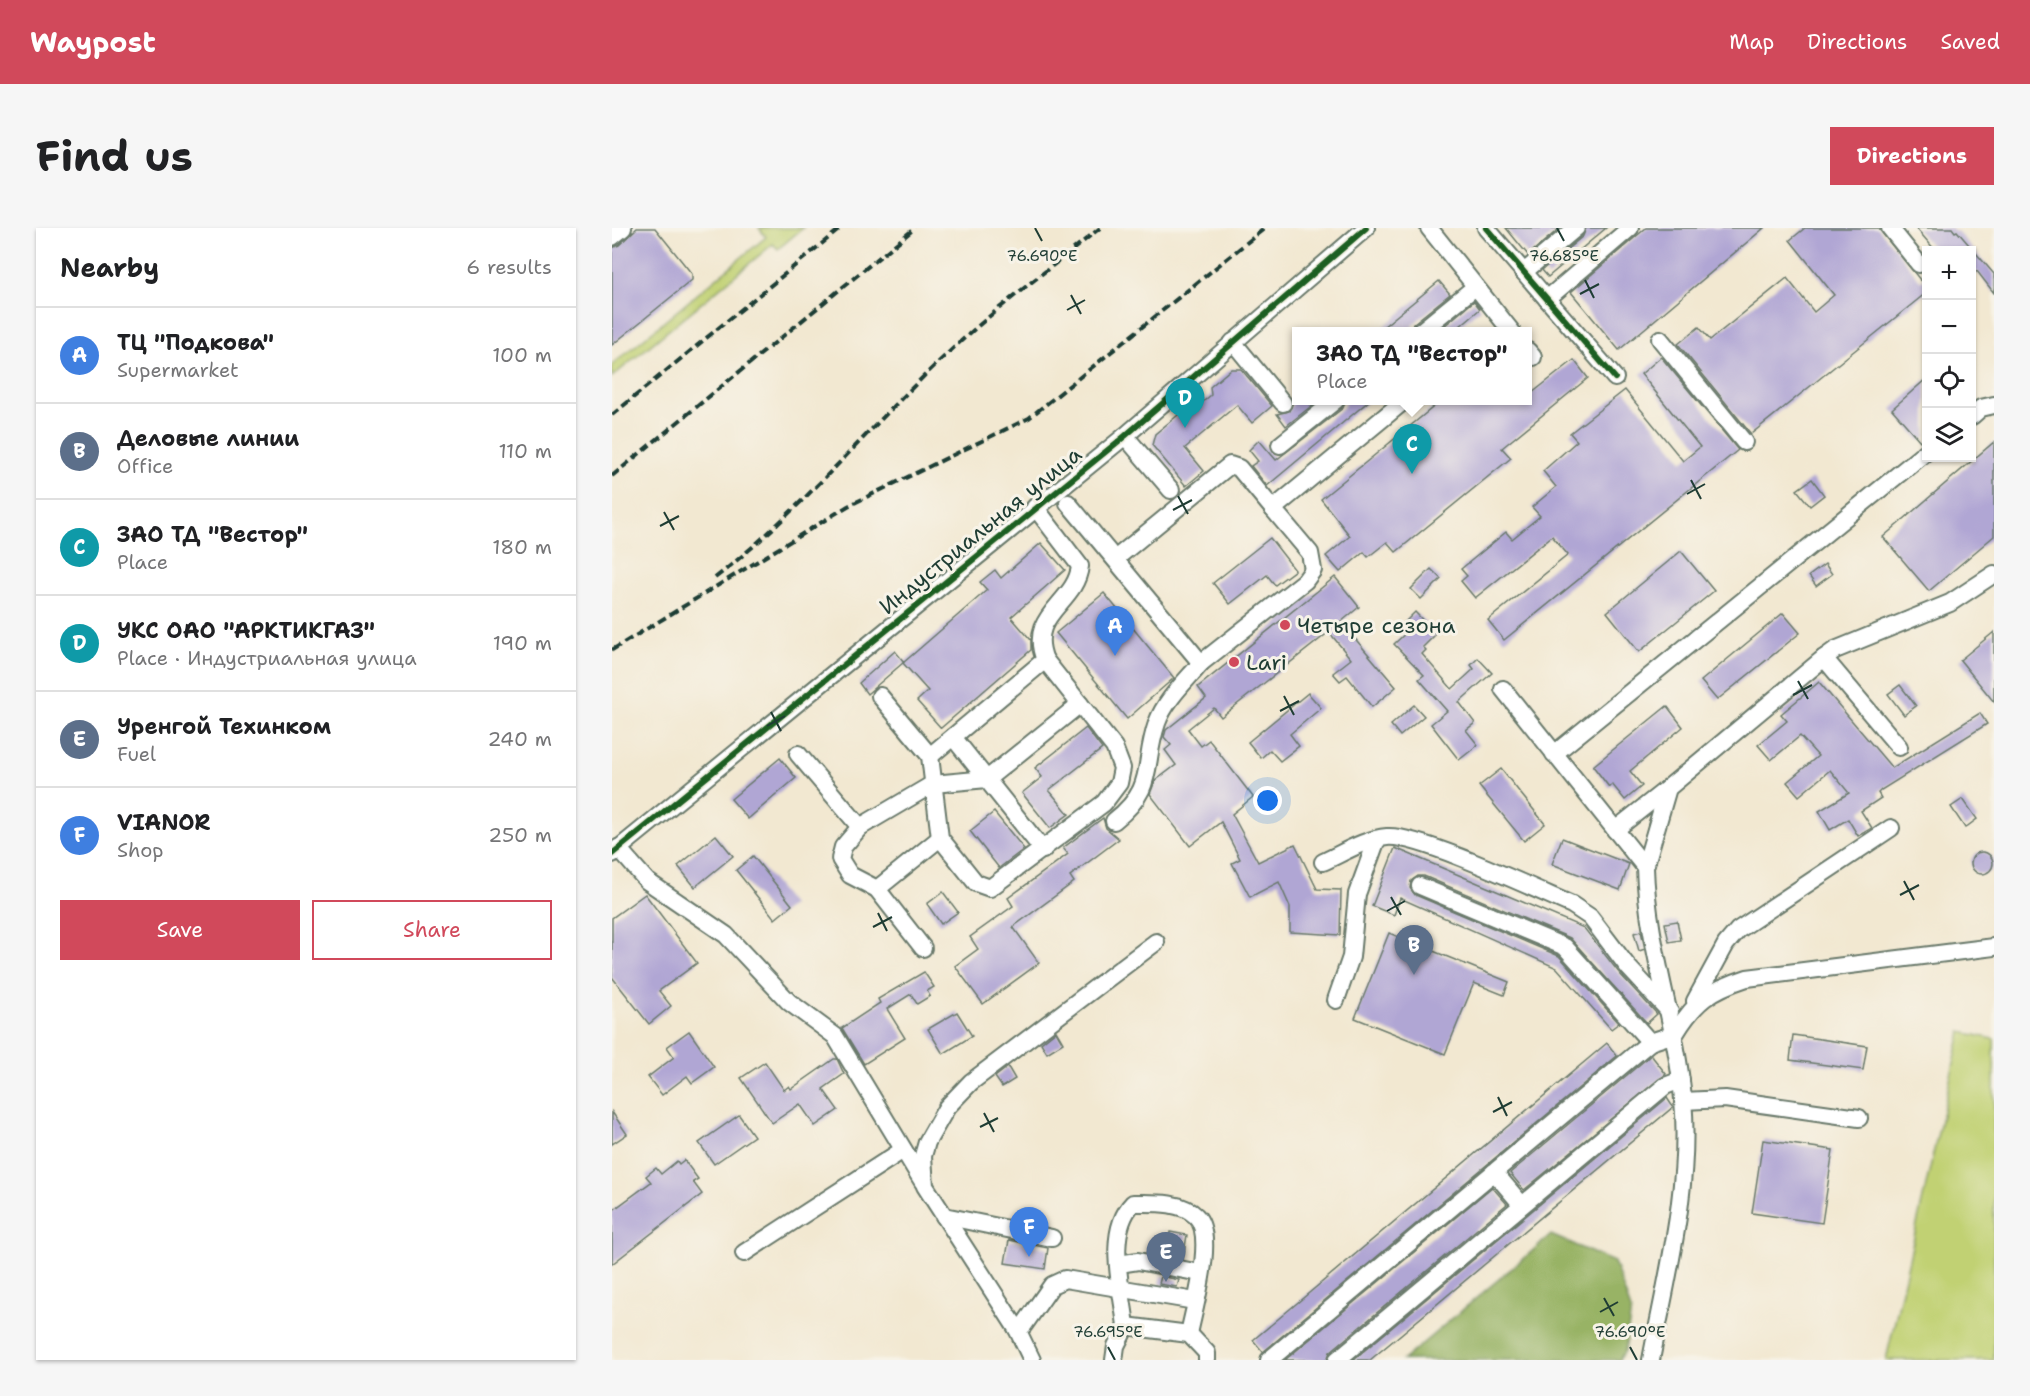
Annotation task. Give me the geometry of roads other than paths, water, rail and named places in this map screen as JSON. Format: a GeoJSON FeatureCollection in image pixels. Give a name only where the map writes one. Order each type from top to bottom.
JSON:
{"type":"FeatureCollection","features":[{"type":"Feature","properties":{"kind":"street"},"geometry":{"type":"LineString","coordinates":[[612,237],[623,228]]}},
{"type":"Feature","properties":{"kind":"street","name":"Индустриальная улица"},"geometry":{"type":"LineString","coordinates":[[615,851],[1125,436],[1366,228]]}},
{"type":"Feature","properties":{"kind":"street"},"geometry":{"type":"LineString","coordinates":[[1429,228],[1508,327]]}},
{"type":"Feature","properties":{"kind":"street"},"geometry":{"type":"LineString","coordinates":[[1486,228],[1615,378]]}},
{"type":"Feature","properties":{"kind":"street"},"geometry":{"type":"LineString","coordinates":[[1524,272],[1576,228]]}},
{"type":"Feature","properties":{"kind":"street"},"geometry":{"type":"LineString","coordinates":[[1547,298],[1630,228]]}},
{"type":"Feature","properties":{"kind":"street"},"geometry":{"type":"LineString","coordinates":[[1890,228],[1919,264]]}},
{"type":"Feature","properties":{"kind":"street"},"geometry":{"type":"LineString","coordinates":[[1426,327],[1475,287]]}},
{"type":"Feature","properties":{"kind":"street"},"geometry":{"type":"LineString","coordinates":[[1660,339],[1744,442]]}},
{"type":"Feature","properties":{"kind":"street"},"geometry":{"type":"LineString","coordinates":[[1233,342],[1283,403]]}},
{"type":"Feature","properties":{"kind":"street"},"geometry":{"type":"LineString","coordinates":[[1280,446],[1330,405]]}},
{"type":"Feature","properties":{"kind":"street"},"geometry":{"type":"LineString","coordinates":[[1273,509],[1399,405]]}},
{"type":"Feature","properties":{"kind":"street"},"geometry":{"type":"LineString","coordinates":[[1976,412],[1981,408],[1994,405]]}},
{"type":"Feature","properties":{"kind":"street"},"geometry":{"type":"LineString","coordinates":[[1125,436],[1171,490]]}},
{"type":"Feature","properties":{"kind":"street"},"geometry":{"type":"LineString","coordinates":[[1554,754],[1922,455]]}},
{"type":"Feature","properties":{"kind":"street"},"geometry":{"type":"LineString","coordinates":[[1114,821],[1132,805],[1145,782],[1154,735],[1164,709],[1201,663],[1305,581],[1312,570],[1310,553],[1239,468],[1230,465],[1115,559]]}},
{"type":"Feature","properties":{"kind":"street"},"geometry":{"type":"LineString","coordinates":[[1068,503],[1201,663]]}},
{"type":"Feature","properties":{"kind":"street"},"geometry":{"type":"LineString","coordinates":[[880,696],[930,756],[940,838],[982,887],[997,885],[1104,803],[1119,783],[1122,768],[1119,757],[1045,660],[1041,649],[1041,631],[1076,579],[1080,566],[1035,507]]}},
{"type":"Feature","properties":{"kind":"street"},"geometry":{"type":"LineString","coordinates":[[1615,830],[1824,658],[1843,646],[1950,603],[1994,574]]}},
{"type":"Feature","properties":{"kind":"street"},"geometry":{"type":"LineString","coordinates":[[1824,658],[1899,747]]}},
{"type":"Feature","properties":{"kind":"street"},"geometry":{"type":"LineString","coordinates":[[930,756],[1045,660]]}},
{"type":"Feature","properties":{"kind":"street"},"geometry":{"type":"LineString","coordinates":[[1503,689],[1644,867]]}},
{"type":"Feature","properties":{"kind":"street"},"geometry":{"type":"LineString","coordinates":[[923,948],[876,889],[849,875],[840,860],[843,847],[860,827],[933,784],[987,779],[1080,704]]}},
{"type":"Feature","properties":{"kind":"street"},"geometry":{"type":"LineString","coordinates":[[953,737],[1043,850]]}},
{"type":"Feature","properties":{"kind":"street"},"geometry":{"type":"LineString","coordinates":[[798,754],[860,827]]}},
{"type":"Feature","properties":{"kind":"street"},"geometry":{"type":"LineString","coordinates":[[1651,1360],[1682,1177],[1681,1080],[1670,1012],[1647,903],[1644,867],[1668,788]]}},
{"type":"Feature","properties":{"kind":"street"},"geometry":{"type":"LineString","coordinates":[[1269,1360],[1650,1042],[1674,1034],[1716,966],[1726,944],[1738,930],[1891,828]]}},
{"type":"Feature","properties":{"kind":"street"},"geometry":{"type":"LineString","coordinates":[[1323,862],[1377,839],[1401,837],[1436,849],[1583,911],[1628,968],[1670,1012]]}},
{"type":"Feature","properties":{"kind":"street"},"geometry":{"type":"LineString","coordinates":[[876,889],[940,838]]}},
{"type":"Feature","properties":{"kind":"street"},"geometry":{"type":"LineString","coordinates":[[1336,1000],[1351,957],[1357,894],[1377,839]]}},
{"type":"Feature","properties":{"kind":"street"},"geometry":{"type":"LineString","coordinates":[[615,851],[647,881],[726,935],[789,1002],[835,1036],[925,1186],[1017,1329],[1032,1360]]}},
{"type":"Feature","properties":{"kind":"street"},"geometry":{"type":"LineString","coordinates":[[1420,886],[1565,947],[1650,1042]]}},
{"type":"Feature","properties":{"kind":"street"},"geometry":{"type":"LineString","coordinates":[[925,1186],[923,1156],[927,1142],[947,1107],[957,1095],[1156,942]]}},
{"type":"Feature","properties":{"kind":"street"},"geometry":{"type":"LineString","coordinates":[[1690,1010],[1713,992],[1748,978],[1994,947]]}},
{"type":"Feature","properties":{"kind":"street"},"geometry":{"type":"LineString","coordinates":[[1336,1360],[1665,1086],[1681,1080]]}},
{"type":"Feature","properties":{"kind":"street"},"geometry":{"type":"LineString","coordinates":[[1683,1101],[1725,1099],[1859,1118]]}},
{"type":"Feature","properties":{"kind":"street"},"geometry":{"type":"LineString","coordinates":[[744,1253],[903,1150]]}},
{"type":"Feature","properties":{"kind":"street"},"geometry":{"type":"LineString","coordinates":[[1494,1172],[1522,1205]]}},
{"type":"Feature","properties":{"kind":"street"},"geometry":{"type":"LineString","coordinates":[[1114,1360],[1116,1346],[1126,1326],[1123,1289],[1115,1248],[1124,1213],[1133,1203],[1157,1203],[1185,1209],[1197,1216],[1204,1228],[1204,1249],[1189,1334]]}},
{"type":"Feature","properties":{"kind":"street"},"geometry":{"type":"LineString","coordinates":[[944,1216],[1052,1238]]}},
{"type":"Feature","properties":{"kind":"street"},"geometry":{"type":"LineString","coordinates":[[1119,1264],[1138,1260],[1200,1273]]}},
{"type":"Feature","properties":{"kind":"street"},"geometry":{"type":"LineString","coordinates":[[1017,1329],[1058,1280],[1065,1279],[1195,1301]]}},
{"type":"Feature","properties":{"kind":"street"},"geometry":{"type":"LineString","coordinates":[[1126,1326],[1189,1334],[1207,1353],[1207,1360]]}},
{"type":"Feature","properties":{"kind":"railway"},"geometry":{"type":"LineString","coordinates":[[612,415],[841,228]]}},
{"type":"Feature","properties":{"kind":"railway"},"geometry":{"type":"LineString","coordinates":[[612,476],[915,228]]}},
{"type":"Feature","properties":{"kind":"railway"},"geometry":{"type":"LineString","coordinates":[[715,578],[776,526],[963,339],[1100,228]]}},
{"type":"Feature","properties":{"kind":"railway"},"geometry":{"type":"LineString","coordinates":[[612,650],[848,506],[1029,418],[1265,228]]}},
{"type":"Feature","properties":{"kind":"place","name":"УКС ОАО \"АРКТИКГАЗ\""},"geometry":{"type":"Point","coordinates":[1185,428]}},
{"type":"Feature","properties":{"kind":"place","name":"ЗАО ТД \"Вестор\""},"geometry":{"type":"Point","coordinates":[1412,474]}},
{"type":"Feature","properties":{"kind":"place","name":"Четыре сезона"},"geometry":{"type":"Point","coordinates":[1285,625]}},
{"type":"Feature","properties":{"kind":"place","name":"ТЦ \"Подкова\""},"geometry":{"type":"Point","coordinates":[1115,656]}},
{"type":"Feature","properties":{"kind":"place","name":"Lari"},"geometry":{"type":"Point","coordinates":[1234,662]}},
{"type":"Feature","properties":{"kind":"place","name":"Деловые линии"},"geometry":{"type":"Point","coordinates":[1414,975]}},
{"type":"Feature","properties":{"kind":"place","name":"VIANOR"},"geometry":{"type":"Point","coordinates":[1029,1257]}},
{"type":"Feature","properties":{"kind":"place","name":"Уренгой Техинком"},"geometry":{"type":"Point","coordinates":[1166,1282]}}]}
